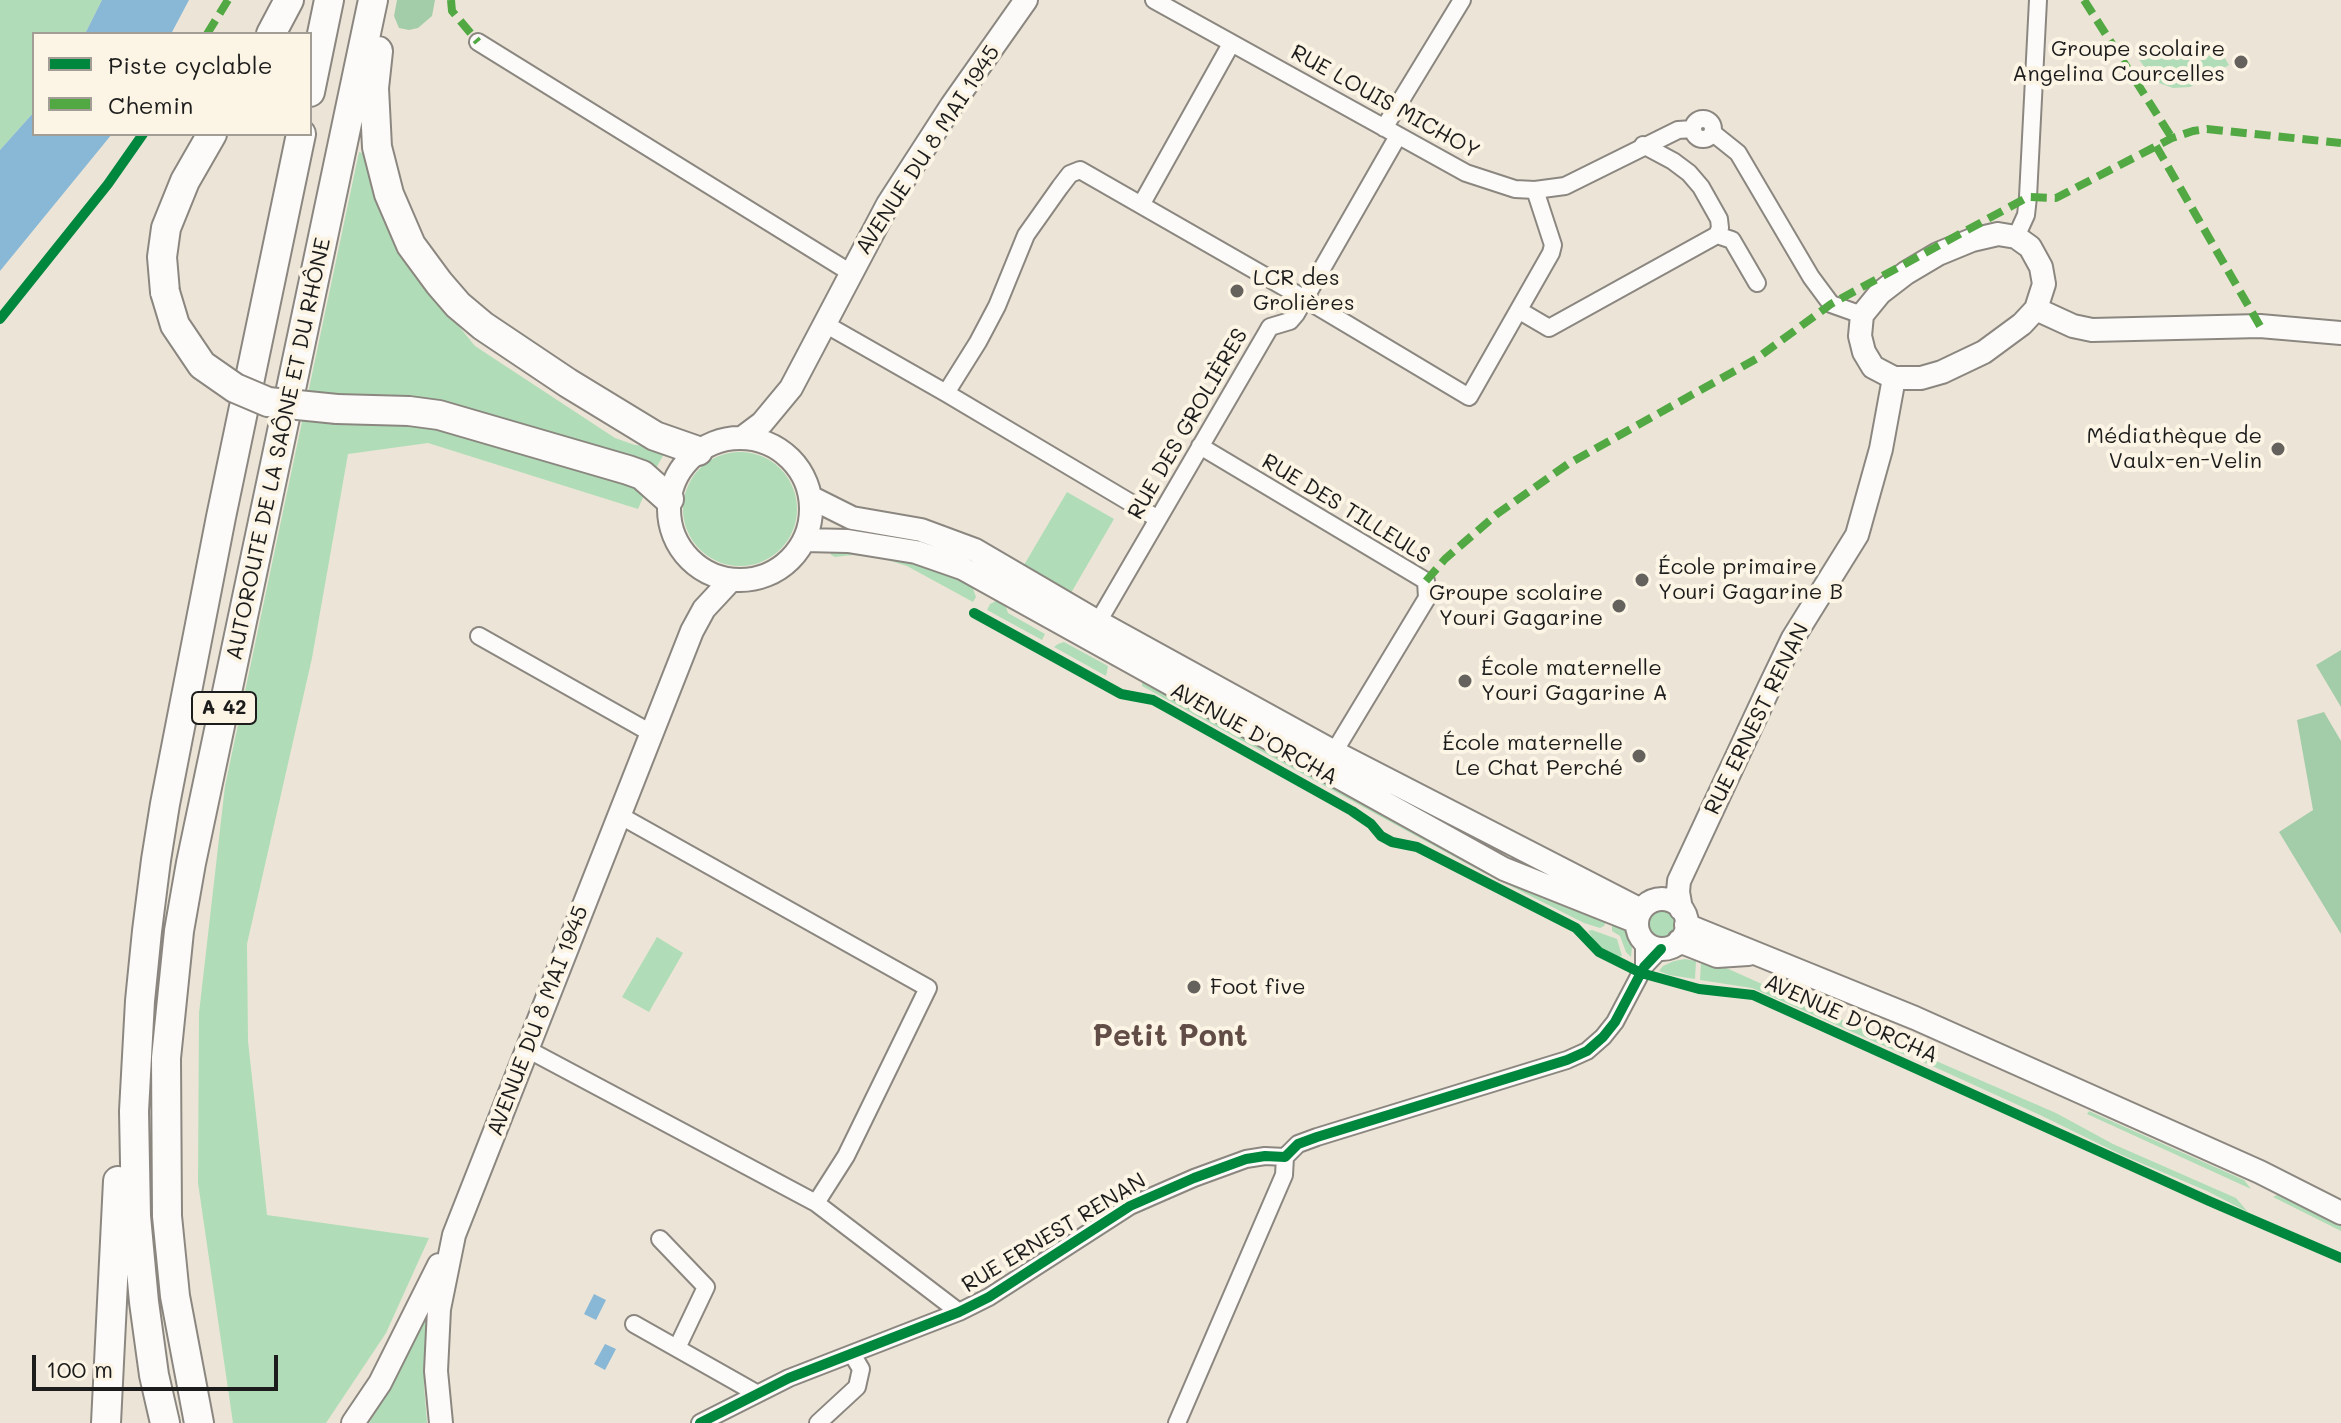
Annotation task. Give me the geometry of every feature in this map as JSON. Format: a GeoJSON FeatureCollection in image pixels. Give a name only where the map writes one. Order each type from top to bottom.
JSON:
{"type":"FeatureCollection","features":[{"type":"Feature","properties":{"kind":"highway"},"geometry":{"type":"LineString","coordinates":[[272,32],[289,0]]}},
{"type":"Feature","properties":{"kind":"highway"},"geometry":{"type":"LineString","coordinates":[[312,82],[329,0]]}},
{"type":"Feature","properties":{"kind":"highway"},"geometry":{"type":"LineString","coordinates":[[373,1],[379,46],[374,88],[377,147],[389,194],[411,245],[458,305],[483,326],[655,436],[698,451]]}},
{"type":"Feature","properties":{"kind":"highway","name":"AUTOROUTE DE LA SAÔNE ET DU RHÔNE"},"geometry":{"type":"LineString","coordinates":[[199,1423],[175,1296],[167,1216],[166,1058],[174,972],[191,863],[373,1]]}},
{"type":"Feature","properties":{"kind":"highway"},"geometry":{"type":"LineString","coordinates":[[211,136],[185,181],[166,228],[162,257],[165,292],[175,325],[202,365],[235,388],[268,402],[439,415],[642,475],[669,499]]}},
{"type":"Feature","properties":{"kind":"highway","name":"AUTOROUTE DE LA SAÔNE ET DU RHÔNE"},"geometry":{"type":"LineString","coordinates":[[165,1423],[154,1375],[136,1216],[134,1111],[140,1001],[156,860],[221,517],[301,136]]}},
{"type":"Feature","properties":{"kind":"highway"},"geometry":{"type":"LineString","coordinates":[[106,1423],[119,1162],[134,1111]]}},
{"type":"Feature","properties":{"kind":"main road","name":"AVENUE DU 8 MAI 1945"},"geometry":{"type":"LineString","coordinates":[[742,438],[762,423],[791,388],[888,204],[952,105],[1026,0]]}},
{"type":"Feature","properties":{"kind":"main road"},"geometry":{"type":"LineString","coordinates":[[1998,234],[2016,237],[2030,247],[2041,267],[2044,284],[2036,309],[2022,324],[1984,352],[1942,372],[1921,378],[1894,378],[1873,367],[1864,352],[1860,336],[1862,315],[1880,293],[1906,273],[1938,254],[1972,240],[1998,234]]}},
{"type":"Feature","properties":{"kind":"main road"},"geometry":{"type":"LineString","coordinates":[[2036,309],[2073,326],[2092,330],[2260,326],[2341,333]]}},
{"type":"Feature","properties":{"kind":"main road","name":"RUE ERNEST RENAN"},"geometry":{"type":"LineString","coordinates":[[1661,924],[1793,638],[1857,535],[1881,449],[1894,378]]}},
{"type":"Feature","properties":{"kind":"main road","name":"AVENUE DU 8 MAI 1945"},"geometry":{"type":"LineString","coordinates":[[783,452],[782,421],[791,388]]}},
{"type":"Feature","properties":{"kind":"main road"},"geometry":{"type":"LineString","coordinates":[[742,438],[764,441],[783,452],[798,467],[810,497],[809,526],[804,540],[786,563],[770,574],[751,580],[731,580],[712,575],[684,554],[673,533],[668,510],[676,477],[698,451],[719,441],[742,438]]}},
{"type":"Feature","properties":{"kind":"main road","name":"AVENUE D'ORCHA"},"geometry":{"type":"LineString","coordinates":[[810,497],[852,518],[921,530],[975,550],[1098,622],[1334,752],[1717,956],[1758,954],[1961,1038],[2260,1172],[2341,1213]]}},
{"type":"Feature","properties":{"kind":"main road","name":"AVENUE D'ORCHA"},"geometry":{"type":"LineString","coordinates":[[804,540],[848,541],[916,552],[962,568],[1504,869],[1661,924]]}},
{"type":"Feature","properties":{"kind":"main road","name":"AVENUE DU 8 MAI 1945"},"geometry":{"type":"LineString","coordinates":[[692,562],[697,588],[692,631]]}},
{"type":"Feature","properties":{"kind":"main road","name":"AVENUE DU 8 MAI 1945"},"geometry":{"type":"LineString","coordinates":[[441,1423],[436,1371],[439,1309],[454,1235],[692,631],[714,596],[731,580]]}},
{"type":"Feature","properties":{"kind":"main road"},"geometry":{"type":"LineString","coordinates":[[353,1423],[380,1383],[454,1235]]}},
{"type":"Feature","properties":{"kind":"street","name":"RUE LOUIS MICHOY"},"geometry":{"type":"LineString","coordinates":[[1154,0],[1466,173],[1515,189],[1565,186],[1643,145],[1678,130],[1693,129],[1695,121],[1703,118],[1711,122],[1713,133],[1738,153],[1811,277],[1831,304],[1862,315]]}},
{"type":"Feature","properties":{"kind":"street","name":"RUE DES GROLIÈRES"},"geometry":{"type":"LineString","coordinates":[[1098,622],[1270,327],[1290,321],[1305,299],[1462,0]]}},
{"type":"Feature","properties":{"kind":"street"},"geometry":{"type":"LineString","coordinates":[[2016,237],[2026,215],[2028,197],[2038,0]]}},
{"type":"Feature","properties":{"kind":"street"},"geometry":{"type":"LineString","coordinates":[[478,42],[851,273]]}},
{"type":"Feature","properties":{"kind":"street"},"geometry":{"type":"LineString","coordinates":[[1141,205],[1231,44]]}},
{"type":"Feature","properties":{"kind":"street"},"geometry":{"type":"LineString","coordinates":[[1520,311],[1549,328],[1717,235],[1719,219],[1701,187],[1673,161],[1643,145]]}},
{"type":"Feature","properties":{"kind":"street"},"geometry":{"type":"LineString","coordinates":[[946,393],[997,306],[1026,235],[1070,174],[1080,170],[1469,397],[1551,253],[1553,245],[1535,190]]}},
{"type":"Feature","properties":{"kind":"street"},"geometry":{"type":"LineString","coordinates":[[1717,235],[1732,240],[1757,283]]}},
{"type":"Feature","properties":{"kind":"street"},"geometry":{"type":"LineString","coordinates":[[825,324],[1158,519]]}},
{"type":"Feature","properties":{"kind":"street","name":"RUE DES TILLEULS"},"geometry":{"type":"LineString","coordinates":[[1200,446],[1426,581],[1427,598],[1334,752]]}},
{"type":"Feature","properties":{"kind":"street"},"geometry":{"type":"LineString","coordinates":[[479,636],[651,733]]}},
{"type":"Feature","properties":{"kind":"street"},"geometry":{"type":"LineString","coordinates":[[619,815],[928,988],[846,1156],[816,1203]]}},
{"type":"Feature","properties":{"kind":"street","name":"RUE ERNEST RENAN"},"geometry":{"type":"LineString","coordinates":[[700,1423],[789,1378],[959,1312],[989,1297],[1130,1206],[1194,1178],[1246,1159],[1285,1157],[1298,1144],[1317,1137],[1567,1060],[1587,1051],[1615,1022],[1644,967],[1661,924]]}},
{"type":"Feature","properties":{"kind":"street"},"geometry":{"type":"LineString","coordinates":[[527,1049],[816,1203],[959,1312]]}},
{"type":"Feature","properties":{"kind":"street"},"geometry":{"type":"LineString","coordinates":[[1177,1423],[1284,1175],[1285,1157]]}},
{"type":"Feature","properties":{"kind":"street"},"geometry":{"type":"LineString","coordinates":[[660,1239],[706,1287],[677,1348]]}},
{"type":"Feature","properties":{"kind":"street"},"geometry":{"type":"LineString","coordinates":[[634,1324],[756,1393]]}},
{"type":"Feature","properties":{"kind":"street"},"geometry":{"type":"LineString","coordinates":[[818,1423],[857,1387],[861,1369],[852,1354]]}},
{"type":"Feature","properties":{"kind":"green space"},"geometry":{"type":"Polygon","coordinates":[[[0,0],[102,0],[86,32],[32,32],[32,114],[0,150],[0,0]]]}},
{"type":"Feature","properties":{"kind":"green space"},"geometry":{"type":"Polygon","coordinates":[[[397,0],[435,0],[432,16],[418,28],[399,28],[394,16],[397,0]]]}},
{"type":"Feature","properties":{"kind":"green space"},"geometry":{"type":"Polygon","coordinates":[[[2139,44],[2181,49],[2193,65],[2216,52],[2219,57],[2223,55],[2229,65],[2190,87],[2173,88],[2150,76],[2139,59],[2139,44]]]}},
{"type":"Feature","properties":{"kind":"green space"},"geometry":{"type":"Polygon","coordinates":[[[359,152],[369,155],[421,280],[475,346],[615,438],[665,452],[638,509],[428,443],[348,454],[312,658],[247,944],[248,1041],[267,1215],[429,1238],[386,1333],[326,1423],[233,1423],[198,1183],[199,1013],[225,786],[359,152]]]}},
{"type":"Feature","properties":{"kind":"green space"},"geometry":{"type":"Polygon","coordinates":[[[740,452],[762,456],[780,469],[793,487],[797,509],[793,531],[780,549],[762,562],[740,566],[718,562],[700,549],[687,531],[683,509],[687,487],[700,469],[718,456],[740,452]]]}},
{"type":"Feature","properties":{"kind":"green space"},"geometry":{"type":"Polygon","coordinates":[[[1067,492],[1114,519],[1071,593],[1024,565],[1067,492]]]}},
{"type":"Feature","properties":{"kind":"green space"},"geometry":{"type":"Polygon","coordinates":[[[829,547],[891,553],[971,583],[976,597],[973,602],[907,566],[878,557],[835,557],[831,555],[829,547]]]}},
{"type":"Feature","properties":{"kind":"green space"},"geometry":{"type":"Polygon","coordinates":[[[1000,599],[1004,601],[1008,613],[1045,634],[1042,640],[987,610],[990,604],[1000,599]]]}},
{"type":"Feature","properties":{"kind":"green space"},"geometry":{"type":"Polygon","coordinates":[[[1064,642],[1108,666],[1106,676],[1054,647],[1064,642]]]}},
{"type":"Feature","properties":{"kind":"green space"},"geometry":{"type":"Polygon","coordinates":[[[2341,650],[2341,707],[2316,665],[2341,650]]]}},
{"type":"Feature","properties":{"kind":"green space"},"geometry":{"type":"Polygon","coordinates":[[[1142,678],[1608,917],[1604,926],[1600,928],[1584,923],[1471,866],[1142,686],[1142,678]]]}},
{"type":"Feature","properties":{"kind":"green space"},"geometry":{"type":"Polygon","coordinates":[[[2324,712],[2341,741],[2341,934],[2279,832],[2313,810],[2297,720],[2324,712]]]}},
{"type":"Feature","properties":{"kind":"green space"},"geometry":{"type":"Polygon","coordinates":[[[1662,910],[1672,914],[1676,924],[1672,934],[1662,938],[1652,934],[1648,924],[1652,914],[1662,910]]]}},
{"type":"Feature","properties":{"kind":"green space"},"geometry":{"type":"Polygon","coordinates":[[[1612,918],[1627,933],[1632,947],[1631,957],[1620,936],[1612,931],[1612,918]]]}},
{"type":"Feature","properties":{"kind":"green space"},"geometry":{"type":"Polygon","coordinates":[[[1588,931],[1617,939],[1622,956],[1599,947],[1588,931]]]}},
{"type":"Feature","properties":{"kind":"green space"},"geometry":{"type":"Polygon","coordinates":[[[657,937],[683,953],[649,1012],[622,997],[657,937]]]}},
{"type":"Feature","properties":{"kind":"green space"},"geometry":{"type":"Polygon","coordinates":[[[1685,959],[1696,961],[1695,979],[1659,971],[1663,966],[1685,959]]]}},
{"type":"Feature","properties":{"kind":"green space"},"geometry":{"type":"Polygon","coordinates":[[[1701,962],[1713,967],[1715,963],[1912,1051],[1905,1055],[1752,988],[1700,980],[1701,962]]]}},
{"type":"Feature","properties":{"kind":"green space"},"geometry":{"type":"Polygon","coordinates":[[[1927,1057],[2056,1113],[2113,1144],[2236,1198],[2248,1212],[1919,1060],[1927,1057]]]}},
{"type":"Feature","properties":{"kind":"green space"},"geometry":{"type":"Polygon","coordinates":[[[2089,1111],[2244,1180],[2251,1189],[2087,1114],[2089,1111]]]}},
{"type":"Feature","properties":{"kind":"green space"},"geometry":{"type":"Polygon","coordinates":[[[2277,1195],[2341,1225],[2341,1231],[2273,1197],[2277,1195]]]}},
{"type":"Feature","properties":{"kind":"green space"},"geometry":{"type":"Polygon","coordinates":[[[430,1311],[424,1386],[427,1423],[369,1423],[397,1376],[430,1311]]]}},
{"type":"Feature","properties":{"kind":"water"},"geometry":{"type":"Polygon","coordinates":[[[102,0],[189,0],[172,32],[86,32],[102,0]]]}},
{"type":"Feature","properties":{"kind":"water"},"geometry":{"type":"Polygon","coordinates":[[[32,114],[32,136],[110,136],[0,271],[0,150],[32,114]]]}},
{"type":"Feature","properties":{"kind":"water"},"geometry":{"type":"Polygon","coordinates":[[[594,1294],[606,1300],[596,1320],[584,1314],[594,1294]]]}},
{"type":"Feature","properties":{"kind":"water"},"geometry":{"type":"Polygon","coordinates":[[[605,1344],[616,1349],[605,1370],[594,1364],[605,1344]]]}},
{"type":"Feature","properties":{"kind":"marked path"},"geometry":{"type":"LineString","coordinates":[[208,32],[228,0]]}},
{"type":"Feature","properties":{"kind":"marked path"},"geometry":{"type":"LineString","coordinates":[[451,0],[452,11],[478,42]]}},
{"type":"Feature","properties":{"kind":"marked path"},"geometry":{"type":"LineString","coordinates":[[2084,0],[2172,138]]}},
{"type":"Feature","properties":{"kind":"marked path"},"geometry":{"type":"LineString","coordinates":[[1426,581],[1445,559],[1497,514],[1568,464],[1756,359],[1831,304],[2028,197],[2056,198],[2172,138],[2193,131],[2207,129],[2341,143]]}},
{"type":"Feature","properties":{"kind":"marked path"},"geometry":{"type":"LineString","coordinates":[[2156,146],[2260,326]]}},
{"type":"Feature","properties":{"kind":"cycle path"},"geometry":{"type":"LineString","coordinates":[[0,319],[108,184],[142,136]]}},
{"type":"Feature","properties":{"kind":"cycle path"},"geometry":{"type":"LineString","coordinates":[[974,613],[1121,694],[1153,700],[1352,811],[1392,842],[1417,847],[1576,928],[1599,952],[1641,973],[1699,989],[1753,995],[2341,1258]]}},
{"type":"Feature","properties":{"kind":"cycle path"},"geometry":{"type":"LineString","coordinates":[[700,1423],[789,1378],[959,1312],[989,1297],[1130,1206],[1194,1178],[1246,1159],[1285,1157],[1298,1144],[1317,1137],[1567,1060],[1587,1051],[1615,1022],[1644,967],[1661,949]]}},
{"type":"Feature","properties":{"kind":"place","name":"Groupe scolaire Angelina Courcelles"},"geometry":{"type":"Point","coordinates":[2241,62]}},
{"type":"Feature","properties":{"kind":"place","name":"LCR des Grolières"},"geometry":{"type":"Point","coordinates":[1237,291]}},
{"type":"Feature","properties":{"kind":"place","name":"Médiathèque de Vaulx-en-Velin"},"geometry":{"type":"Point","coordinates":[2278,449]}},
{"type":"Feature","properties":{"kind":"place","name":"École primaire Youri Gagarine B"},"geometry":{"type":"Point","coordinates":[1642,580]}},
{"type":"Feature","properties":{"kind":"place","name":"Groupe scolaire Youri Gagarine"},"geometry":{"type":"Point","coordinates":[1619,606]}},
{"type":"Feature","properties":{"kind":"place","name":"École maternelle Youri Gagarine A"},"geometry":{"type":"Point","coordinates":[1465,681]}},
{"type":"Feature","properties":{"kind":"place","name":"École maternelle Le Chat Perché"},"geometry":{"type":"Point","coordinates":[1639,756]}},
{"type":"Feature","properties":{"kind":"place","name":"Foot five"},"geometry":{"type":"Point","coordinates":[1194,987]}},
{"type":"Feature","properties":{"kind":"district","name":"Petit Pont"},"geometry":{"type":"Point","coordinates":[1170,1037]}}]}
